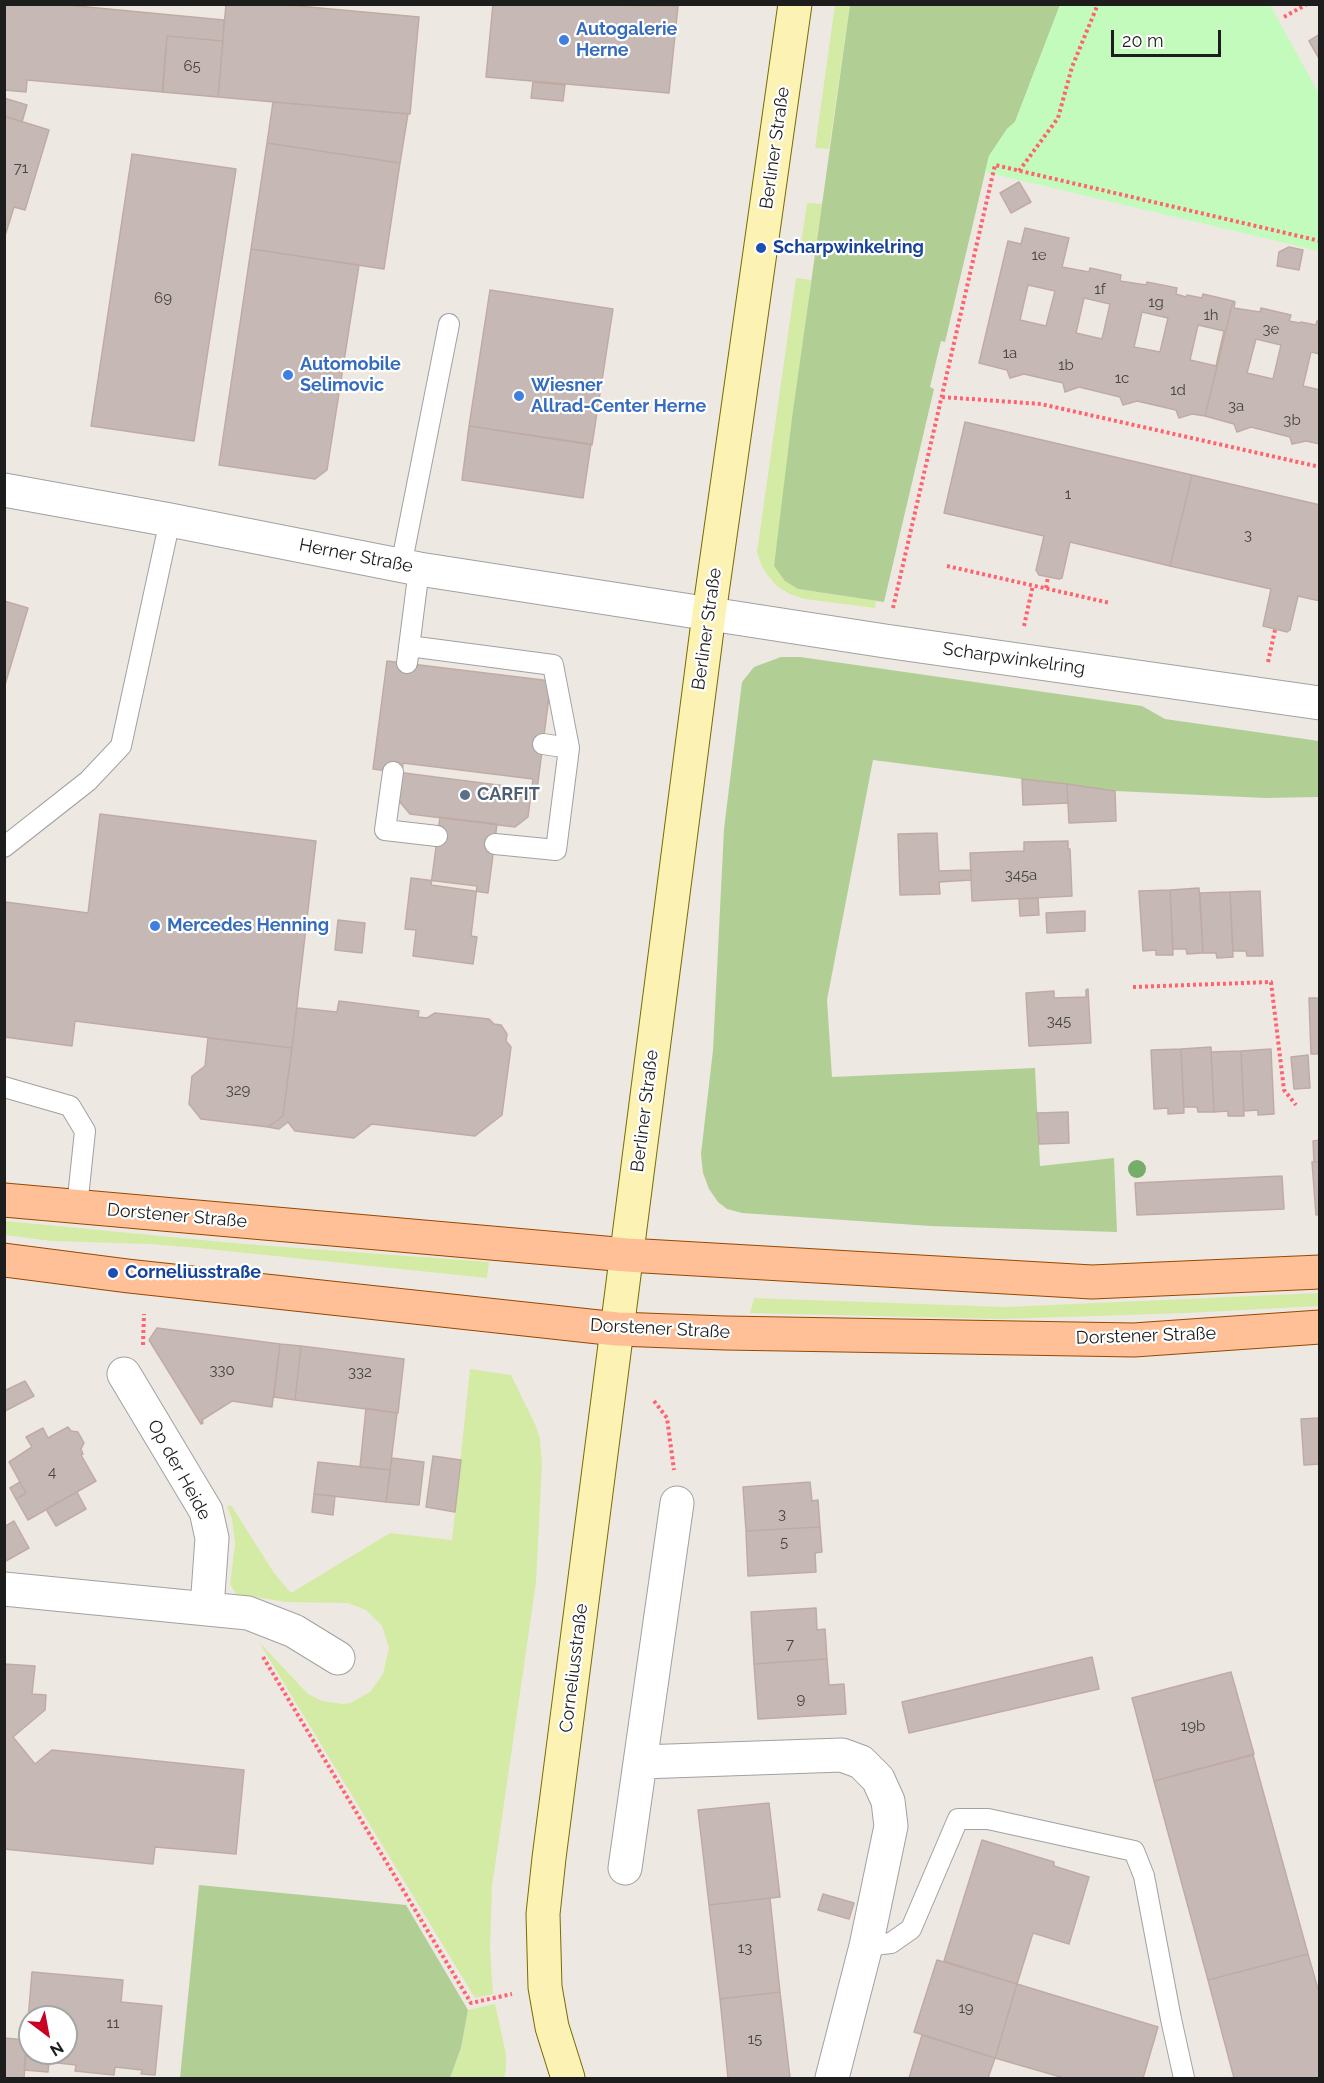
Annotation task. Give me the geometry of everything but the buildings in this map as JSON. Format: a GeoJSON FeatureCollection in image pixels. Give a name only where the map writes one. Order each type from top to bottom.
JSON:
{"type":"FeatureCollection","features":[{"type":"Feature","properties":{"kind":"main road","name":"Berliner Straße"},"geometry":{"type":"LineString","coordinates":[[627,1255],[709,614],[795,4]]}},
{"type":"Feature","properties":{"kind":"main road","name":"Dorstener Straße"},"geometry":{"type":"LineString","coordinates":[[4,1200],[627,1255],[1092,1282],[1320,1272]]}},
{"type":"Feature","properties":{"kind":"main road","name":"Corneliusstraße"},"geometry":{"type":"LineString","coordinates":[[568,2079],[552,2027],[544,1987],[543,1914],[627,1255]]}},
{"type":"Feature","properties":{"kind":"main road","name":"Dorstener Straße"},"geometry":{"type":"LineString","coordinates":[[4,1260],[617,1329],[1134,1340],[1320,1327]]}},
{"type":"Feature","properties":{"kind":"street","name":"Herner Straße"},"geometry":{"type":"LineString","coordinates":[[4,490],[410,567],[709,614]]}},
{"type":"Feature","properties":{"kind":"street","name":"Scharpwinkelring"},"geometry":{"type":"LineString","coordinates":[[709,614],[1320,703]]}},
{"type":"Feature","properties":{"kind":"street","name":"Op der Heide"},"geometry":{"type":"LineString","coordinates":[[124,1374],[206,1511],[213,1538],[207,1608]]}},
{"type":"Feature","properties":{"kind":"street"},"geometry":{"type":"LineString","coordinates":[[625,1868],[677,1503]]}},
{"type":"Feature","properties":{"kind":"street"},"geometry":{"type":"LineString","coordinates":[[4,1589],[248,1613],[294,1631],[338,1658]]}},
{"type":"Feature","properties":{"kind":"street"},"geometry":{"type":"LineString","coordinates":[[641,1762],[842,1755],[861,1762],[878,1779],[888,1801],[891,1826],[866,1946],[832,2079]]}},
{"type":"Feature","properties":{"kind":"lane"},"geometry":{"type":"LineString","coordinates":[[449,324],[410,567],[408,654],[553,665],[569,748],[556,850],[495,844]]}},
{"type":"Feature","properties":{"kind":"lane"},"geometry":{"type":"LineString","coordinates":[[4,847],[88,781],[121,746],[170,520]]}},
{"type":"Feature","properties":{"kind":"lane"},"geometry":{"type":"LineString","coordinates":[[543,744],[569,748]]}},
{"type":"Feature","properties":{"kind":"lane"},"geometry":{"type":"LineString","coordinates":[[393,772],[385,830],[437,836]]}},
{"type":"Feature","properties":{"kind":"lane"},"geometry":{"type":"LineString","coordinates":[[4,1087],[70,1106],[85,1131],[77,1207]]}},
{"type":"Feature","properties":{"kind":"lane"},"geometry":{"type":"LineString","coordinates":[[866,1946],[891,1943],[911,1929],[958,1819],[988,1820],[1134,1851],[1144,1876],[1184,2079]]}},
{"type":"Feature","properties":{"kind":"path"},"geometry":{"type":"LineString","coordinates":[[1019,171],[1058,118],[1072,67],[1098,4]]}},
{"type":"Feature","properties":{"kind":"path"},"geometry":{"type":"LineString","coordinates":[[1284,17],[1307,4]]}},
{"type":"Feature","properties":{"kind":"path"},"geometry":{"type":"LineString","coordinates":[[885,641],[995,165],[1320,241]]}},
{"type":"Feature","properties":{"kind":"path"},"geometry":{"type":"LineString","coordinates":[[942,397],[1041,404],[1320,467]]}},
{"type":"Feature","properties":{"kind":"path"},"geometry":{"type":"LineString","coordinates":[[946,566],[1110,603]]}},
{"type":"Feature","properties":{"kind":"path"},"geometry":{"type":"LineString","coordinates":[[1046,588],[1048,577]]}},
{"type":"Feature","properties":{"kind":"path"},"geometry":{"type":"LineString","coordinates":[[1133,987],[1270,982],[1284,1090],[1296,1105]]}},
{"type":"Feature","properties":{"kind":"path"},"geometry":{"type":"LineString","coordinates":[[124,1374],[143,1358],[145,1277]]}},
{"type":"Feature","properties":{"kind":"path"},"geometry":{"type":"LineString","coordinates":[[654,1401],[667,1418],[677,1503]]}},
{"type":"Feature","properties":{"kind":"path"},"geometry":{"type":"LineString","coordinates":[[248,1613],[252,1641],[471,2003]]}},
{"type":"Feature","properties":{"kind":"green space"},"geometry":{"type":"Polygon","coordinates":[[[835,5],[850,5],[829,149],[815,148],[835,5]]]}},
{"type":"Feature","properties":{"kind":"green space"},"geometry":{"type":"Polygon","coordinates":[[[850,5],[1060,5],[1015,122],[1007,129],[989,156],[945,342],[941,341],[930,387],[934,389],[884,602],[798,589],[785,581],[774,566],[792,418],[850,5]]]}},
{"type":"Feature","properties":{"kind":"green space"},"geometry":{"type":"Polygon","coordinates":[[[1060,5],[1270,5],[1319,94],[1319,251],[985,172],[989,156],[1007,129],[1015,122],[1060,5]]]}},
{"type":"Feature","properties":{"kind":"green space"},"geometry":{"type":"Polygon","coordinates":[[[807,203],[822,204],[815,252],[800,250],[807,203]]]}},
{"type":"Feature","properties":{"kind":"green space"},"geometry":{"type":"Polygon","coordinates":[[[796,278],[811,280],[774,566],[798,589],[876,601],[875,608],[805,599],[792,595],[778,587],[769,577],[762,567],[757,552],[796,278]]]}},
{"type":"Feature","properties":{"kind":"green space"},"geometry":{"type":"Polygon","coordinates":[[[781,657],[800,657],[1142,706],[1165,719],[1319,741],[1319,797],[1265,798],[1115,791],[873,760],[827,1000],[832,1077],[1035,1068],[1040,1166],[1114,1158],[1117,1232],[930,1226],[742,1213],[727,1209],[718,1202],[709,1189],[703,1173],[701,1154],[713,1050],[724,829],[742,682],[754,667],[781,657]]]}},
{"type":"Feature","properties":{"kind":"green space"},"geometry":{"type":"Polygon","coordinates":[[[5,1221],[244,1244],[489,1262],[487,1278],[198,1248],[52,1241],[5,1235],[5,1221]]]}},
{"type":"Feature","properties":{"kind":"green space"},"geometry":{"type":"Polygon","coordinates":[[[1319,1293],[1319,1306],[1187,1313],[1003,1319],[750,1313],[754,1298],[1006,1307],[1319,1293]]]}},
{"type":"Feature","properties":{"kind":"green space"},"geometry":{"type":"Polygon","coordinates":[[[470,1369],[511,1375],[535,1424],[540,1439],[542,1465],[536,1582],[492,1887],[490,1949],[493,1994],[475,1998],[259,1642],[308,1694],[322,1701],[343,1704],[350,1703],[370,1692],[383,1674],[389,1648],[382,1626],[366,1610],[348,1603],[286,1602],[236,1594],[230,1584],[235,1544],[232,1519],[227,1507],[231,1505],[274,1573],[291,1593],[390,1533],[452,1540],[470,1369]]]}},
{"type":"Feature","properties":{"kind":"green space"},"geometry":{"type":"Polygon","coordinates":[[[199,1885],[406,1905],[468,2010],[461,2048],[450,2078],[180,2078],[199,1885]]]}},
{"type":"Feature","properties":{"kind":"green space"},"geometry":{"type":"Polygon","coordinates":[[[495,2004],[506,2054],[504,2078],[450,2078],[461,2048],[468,2010],[495,2004]]]}},
{"type":"Feature","properties":{"kind":"place","name":"Autogalerie Herne"},"geometry":{"type":"Point","coordinates":[564,40]}},
{"type":"Feature","properties":{"kind":"place","name":"Scharpwinkelring"},"geometry":{"type":"Point","coordinates":[761,248]}},
{"type":"Feature","properties":{"kind":"place","name":"Automobile Selimovic"},"geometry":{"type":"Point","coordinates":[288,375]}},
{"type":"Feature","properties":{"kind":"place","name":"Wiesner Allrad-Center Herne"},"geometry":{"type":"Point","coordinates":[519,396]}},
{"type":"Feature","properties":{"kind":"place","name":"CARFIT"},"geometry":{"type":"Point","coordinates":[465,795]}},
{"type":"Feature","properties":{"kind":"place","name":"Mercedes Henning"},"geometry":{"type":"Point","coordinates":[155,926]}},
{"type":"Feature","properties":{"kind":"place","name":"Corneliusstraße"},"geometry":{"type":"Point","coordinates":[113,1273]}}]}
